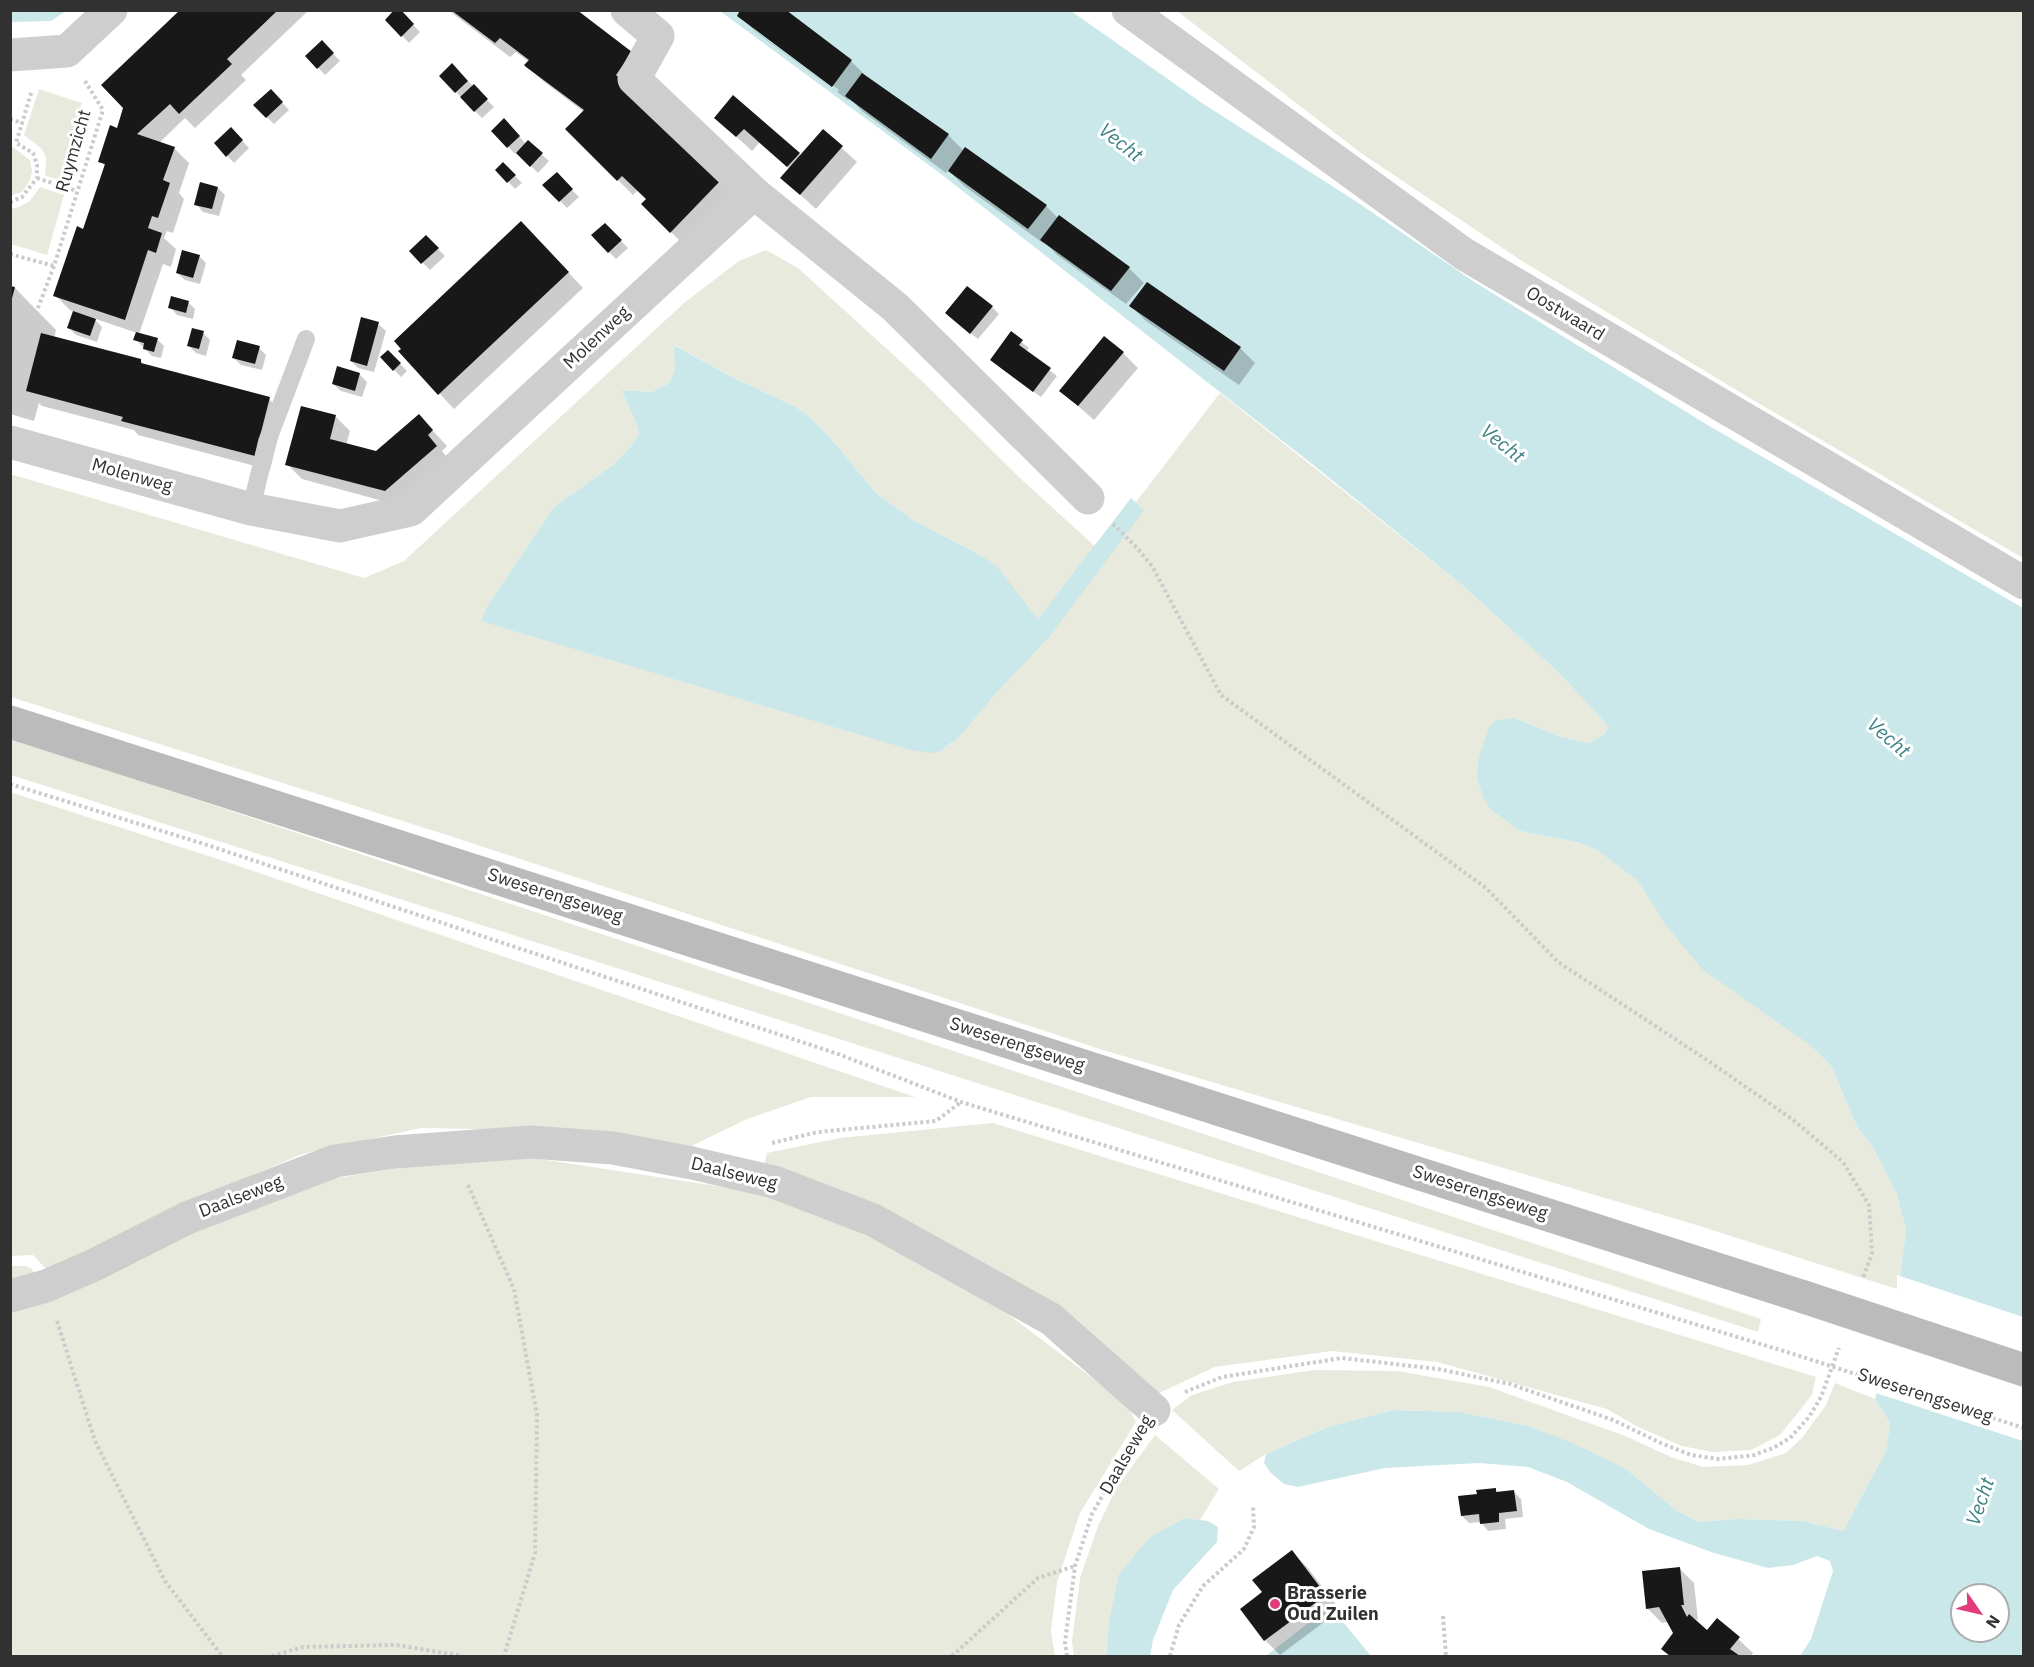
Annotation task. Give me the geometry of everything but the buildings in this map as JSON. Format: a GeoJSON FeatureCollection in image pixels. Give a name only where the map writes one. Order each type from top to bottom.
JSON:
{"type":"FeatureCollection","features":[{"type":"Feature","properties":{"kind":"main road","name":"Sweserengseweg"},"geometry":{"type":"LineString","coordinates":[[10,722],[1804,1297],[2024,1370]]}},
{"type":"Feature","properties":{"kind":"street"},"geometry":{"type":"LineString","coordinates":[[10,55],[55,52],[111,10]]}},
{"type":"Feature","properties":{"kind":"street"},"geometry":{"type":"LineString","coordinates":[[627,10],[658,36],[634,79],[754,193],[895,307],[1088,498]]}},
{"type":"Feature","properties":{"kind":"street","name":"Oostwaard"},"geometry":{"type":"LineString","coordinates":[[1128,10],[1464,254],[2024,583]]}},
{"type":"Feature","properties":{"kind":"street","name":"Molenweg"},"geometry":{"type":"LineString","coordinates":[[10,442],[251,510],[340,526],[411,510],[754,193]]}},
{"type":"Feature","properties":{"kind":"street","name":"Daalseweg"},"geometry":{"type":"LineString","coordinates":[[10,1296],[46,1286],[94,1265],[187,1218],[335,1161],[395,1152],[530,1142],[613,1148],[774,1182],[873,1220],[1051,1319],[1154,1410]]}},
{"type":"Feature","properties":{"kind":"lane"},"geometry":{"type":"LineString","coordinates":[[251,510],[267,442],[306,339]]}},
{"type":"Feature","properties":{"kind":"path"},"geometry":{"type":"LineString","coordinates":[[10,202],[22,197],[37,178],[37,165],[33,153],[16,143],[22,123],[55,52]]}},
{"type":"Feature","properties":{"kind":"path","name":"Ruymzicht"},"geometry":{"type":"LineString","coordinates":[[10,381],[54,266],[103,110],[55,52]]}},
{"type":"Feature","properties":{"kind":"path"},"geometry":{"type":"LineString","coordinates":[[10,119],[22,123]]}},
{"type":"Feature","properties":{"kind":"path"},"geometry":{"type":"LineString","coordinates":[[37,178],[77,191]]}},
{"type":"Feature","properties":{"kind":"path"},"geometry":{"type":"LineString","coordinates":[[10,254],[54,266]]}},
{"type":"Feature","properties":{"kind":"path"},"geometry":{"type":"LineString","coordinates":[[1137,548],[1152,566],[1221,695],[1486,888],[1558,962],[1745,1086],[1792,1119],[1843,1162],[1869,1205],[1872,1253],[1860,1286]]}},
{"type":"Feature","properties":{"kind":"path","name":"Sweserengseweg"},"geometry":{"type":"LineString","coordinates":[[10,784],[204,844],[838,1054],[961,1102],[1787,1352],[2024,1428]]}},
{"type":"Feature","properties":{"kind":"path"},"geometry":{"type":"LineString","coordinates":[[761,1146],[818,1132],[936,1121],[961,1102]]}},
{"type":"Feature","properties":{"kind":"path"},"geometry":{"type":"LineString","coordinates":[[452,1148],[514,1290],[537,1415],[535,1553],[504,1656]]}},
{"type":"Feature","properties":{"kind":"path"},"geometry":{"type":"LineString","coordinates":[[46,1286],[95,1441],[165,1581],[222,1656]]}},
{"type":"Feature","properties":{"kind":"path"},"geometry":{"type":"LineString","coordinates":[[1154,1410],[1166,1399],[1222,1377],[1342,1358],[1438,1369],[1509,1384],[1613,1420],[1691,1455],[1718,1459],[1754,1455],[1790,1438],[1809,1418],[1821,1397],[1841,1342]]}},
{"type":"Feature","properties":{"kind":"path","name":"Daalseweg"},"geometry":{"type":"LineString","coordinates":[[1067,1656],[1065,1642],[1075,1566],[1092,1514],[1154,1410]]}},
{"type":"Feature","properties":{"kind":"path"},"geometry":{"type":"LineString","coordinates":[[1170,1656],[1179,1625],[1203,1587],[1244,1549],[1254,1527],[1253,1506]]}},
{"type":"Feature","properties":{"kind":"path"},"geometry":{"type":"LineString","coordinates":[[952,1656],[1038,1578],[1075,1566]]}},
{"type":"Feature","properties":{"kind":"path"},"geometry":{"type":"LineString","coordinates":[[1443,1616],[1446,1656]]}},
{"type":"Feature","properties":{"kind":"path"},"geometry":{"type":"LineString","coordinates":[[272,1656],[303,1647],[396,1645],[463,1656]]}},
{"type":"Feature","properties":{"kind":"shaded area"},"geometry":{"type":"Polygon","coordinates":[[[1177,11],[2023,11],[2023,558],[1522,261],[1361,153],[1177,11]]]}},
{"type":"Feature","properties":{"kind":"shaded area"},"geometry":{"type":"Polygon","coordinates":[[[39,89],[82,103],[80,111],[82,117],[89,122],[69,182],[45,176],[46,158],[42,149],[24,135],[39,89]]]}},
{"type":"Feature","properties":{"kind":"shaded area"},"geometry":{"type":"Polygon","coordinates":[[[10,145],[30,160],[32,171],[30,180],[22,192],[12,195],[10,145]]]}},
{"type":"Feature","properties":{"kind":"shaded area"},"geometry":{"type":"Polygon","coordinates":[[[40,187],[64,195],[47,255],[11,244],[11,209],[30,201],[40,187]]]}},
{"type":"Feature","properties":{"kind":"shaded area"},"geometry":{"type":"Polygon","coordinates":[[[766,250],[798,268],[922,381],[1020,478],[1099,550],[1220,393],[1461,584],[1558,672],[1609,727],[1604,734],[1589,743],[1558,736],[1515,718],[1492,811],[1520,831],[1576,842],[1595,849],[1637,880],[1664,923],[1810,1045],[1831,1066],[1857,1127],[1873,1148],[1896,1192],[1906,1230],[1900,1290],[1690,1223],[1103,1050],[450,836],[11,697],[10,474],[364,578],[404,561],[684,303],[739,261],[766,250]],[[675,345],[675,370],[669,383],[652,392],[621,390],[639,434],[614,464],[554,507],[488,605],[941,751],[951,744],[998,691],[982,556],[913,520],[876,493],[828,435],[809,416],[796,407],[734,378],[675,345]]]}},
{"type":"Feature","properties":{"kind":"shaded area"},"geometry":{"type":"Polygon","coordinates":[[[11,738],[1761,1319],[1758,1332],[11,775],[11,738]]]}},
{"type":"Feature","properties":{"kind":"shaded area"},"geometry":{"type":"Polygon","coordinates":[[[10,792],[227,862],[915,1097],[811,1097],[747,1119],[679,1152],[587,1131],[421,1128],[302,1154],[180,1206],[47,1270],[33,1255],[11,1256],[10,792]]]}},
{"type":"Feature","properties":{"kind":"shaded area"},"geometry":{"type":"Polygon","coordinates":[[[993,1123],[1816,1377],[1812,1395],[1780,1435],[1751,1450],[1712,1452],[1682,1446],[1638,1427],[1607,1409],[1437,1362],[1332,1351],[1215,1367],[1157,1394],[764,1166],[767,1153],[840,1138],[993,1123]]]}},
{"type":"Feature","properties":{"kind":"shaded area"},"geometry":{"type":"Polygon","coordinates":[[[526,1157],[763,1193],[856,1226],[1005,1312],[1127,1404],[1136,1422],[1080,1513],[1057,1582],[1051,1631],[1055,1656],[11,1656],[10,1306],[179,1237],[299,1184],[457,1159],[526,1157]]]}},
{"type":"Feature","properties":{"kind":"shaded area"},"geometry":{"type":"Polygon","coordinates":[[[10,1266],[26,1266],[32,1269],[34,1275],[11,1280],[10,1266]]]}},
{"type":"Feature","properties":{"kind":"shaded area"},"geometry":{"type":"Polygon","coordinates":[[[1315,1370],[1397,1371],[1489,1387],[1625,1436],[1671,1457],[1703,1467],[1748,1465],[1786,1453],[1802,1438],[1826,1405],[1835,1383],[1875,1399],[1890,1423],[1886,1451],[1843,1531],[1804,1521],[1737,1519],[1699,1522],[1677,1511],[1626,1469],[1528,1426],[1460,1412],[1392,1410],[1328,1427],[1266,1454],[1239,1471],[1172,1410],[1192,1395],[1233,1382],[1315,1370]]]}},
{"type":"Feature","properties":{"kind":"shaded area"},"geometry":{"type":"Polygon","coordinates":[[[1155,1435],[1219,1489],[1200,1520],[1185,1518],[1109,1622],[1106,1656],[1074,1656],[1072,1642],[1080,1578],[1098,1526],[1117,1487],[1155,1435]]]}},
{"type":"Feature","properties":{"kind":"water"},"geometry":{"type":"Polygon","coordinates":[[[10,11],[66,11],[51,21],[11,22],[10,11]]]}},
{"type":"Feature","properties":{"kind":"water","name":"Vecht"},"geometry":{"type":"Polygon","coordinates":[[[720,11],[1071,11],[1202,103],[1357,202],[1476,283],[1706,424],[2023,608],[2023,1656],[1800,1656],[1811,1639],[1833,1571],[1830,1561],[1817,1556],[1793,1565],[1768,1568],[1714,1553],[1649,1529],[1567,1482],[1528,1467],[1479,1463],[1385,1468],[1298,1487],[1284,1484],[1270,1472],[1264,1463],[1266,1454],[1328,1427],[1392,1410],[1460,1412],[1528,1426],[1570,1442],[1626,1469],[1677,1511],[1699,1522],[1737,1519],[1804,1521],[1843,1531],[1886,1451],[1890,1423],[1875,1399],[1900,1290],[1906,1230],[1896,1192],[1873,1148],[1857,1127],[1831,1066],[1810,1045],[1703,970],[1664,923],[1637,880],[1595,849],[1576,842],[1520,831],[1492,811],[1484,799],[1477,778],[1479,756],[1489,728],[1496,720],[1515,718],[1558,736],[1589,743],[1604,734],[1609,727],[1558,672],[1461,584],[1312,464],[941,174],[720,11]]]}},
{"type":"Feature","properties":{"kind":"water"},"geometry":{"type":"Polygon","coordinates":[[[674,345],[734,378],[796,407],[809,416],[828,435],[876,493],[913,520],[982,556],[998,568],[1038,619],[1131,498],[1144,510],[1050,636],[958,738],[941,751],[933,753],[911,750],[481,621],[488,605],[554,507],[614,464],[632,445],[639,434],[621,390],[652,392],[669,383],[675,370],[674,345]]]}},
{"type":"Feature","properties":{"kind":"water"},"geometry":{"type":"Polygon","coordinates":[[[1185,1518],[1208,1521],[1218,1527],[1217,1542],[1173,1590],[1153,1640],[1150,1656],[1106,1656],[1109,1622],[1119,1574],[1150,1537],[1185,1518]]]}},
{"type":"Feature","properties":{"kind":"water"},"geometry":{"type":"Polygon","coordinates":[[[1330,1606],[1371,1656],[1266,1656],[1330,1606]]]}},
{"type":"Feature","properties":{"kind":"pier"},"geometry":{"type":"Polygon","coordinates":[[[1897,1275],[2023,1317],[2023,1441],[1873,1392],[1897,1290],[1897,1275]]]}},
{"type":"Feature","properties":{"kind":"place","name":"Brasserie Oud Zuilen"},"geometry":{"type":"Point","coordinates":[1275,1604]}}]}
